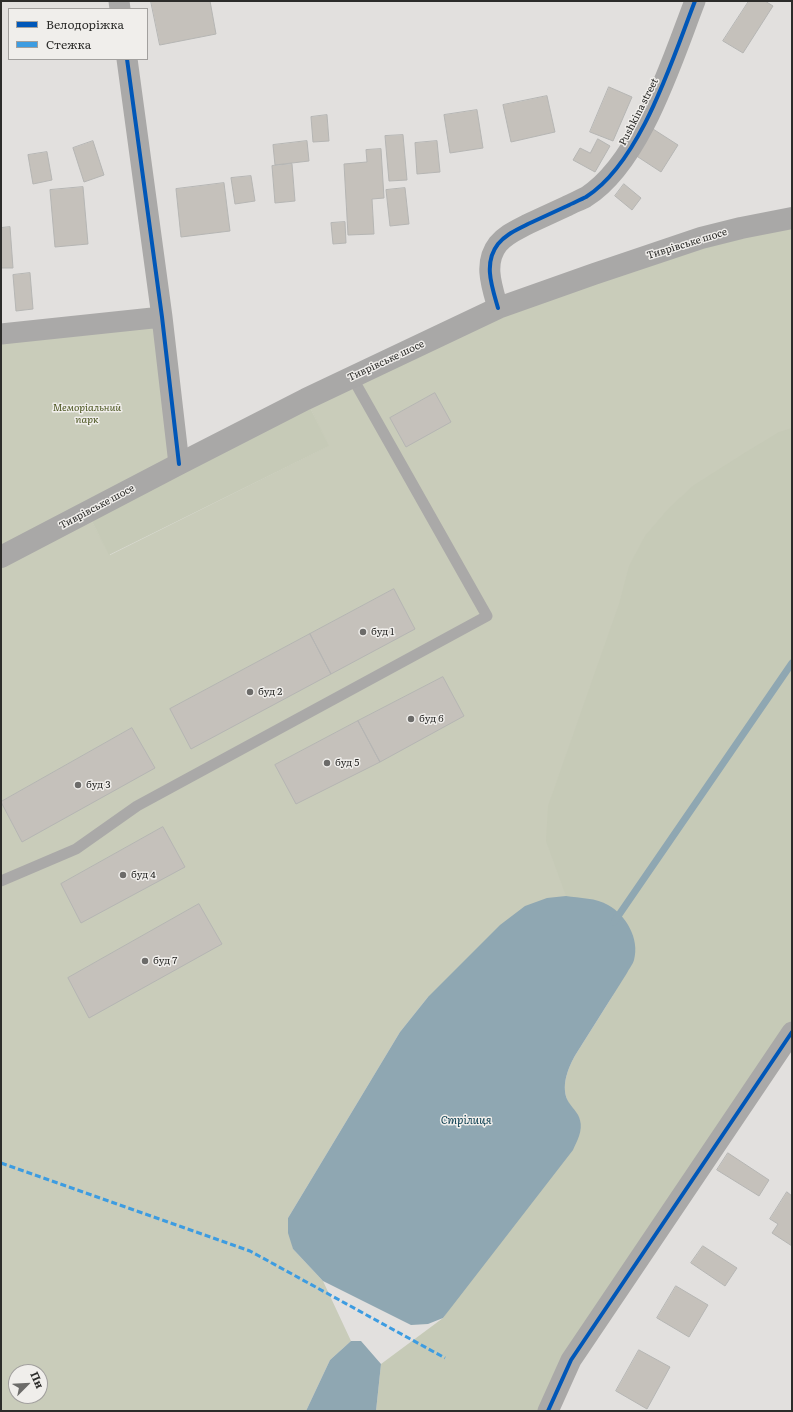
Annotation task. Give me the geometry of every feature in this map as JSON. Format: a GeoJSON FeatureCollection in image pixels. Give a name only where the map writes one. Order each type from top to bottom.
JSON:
{"type":"FeatureCollection","features":[{"type":"Feature","properties":{"kind":"main road","name":"Тиврівське шосе"},"geometry":{"type":"LineString","coordinates":[[1,557],[306,399],[498,308],[701,238],[792,218]]}},
{"type":"Feature","properties":{"kind":"street","name":"Pushkina street"},"geometry":{"type":"LineString","coordinates":[[498,308],[490,280],[490,261],[498,245],[508,234],[586,197],[616,170],[636,141],[663,84],[696,1]]}},
{"type":"Feature","properties":{"kind":"street"},"geometry":{"type":"LineString","coordinates":[[127,60],[162,317],[179,464]]}},
{"type":"Feature","properties":{"kind":"street"},"geometry":{"type":"LineString","coordinates":[[1,334],[162,317]]}},
{"type":"Feature","properties":{"kind":"street"},"geometry":{"type":"LineString","coordinates":[[548,1411],[570,1360],[792,1032]]}},
{"type":"Feature","properties":{"kind":"lane"},"geometry":{"type":"LineString","coordinates":[[1,881],[76,849],[137,806],[487,616],[352,377]]}},
{"type":"Feature","properties":{"kind":"green space","name":"Меморіальний парк"},"geometry":{"type":"Polygon","coordinates":[[[792,218],[792,763],[611,998],[428,997],[400,1032],[288,1218],[293,1249],[323,1281],[351,1341],[330,1360],[306,1411],[1,1411],[1,334],[162,317],[179,464],[87,512],[110,555],[328,446],[306,399],[498,308],[792,218]]]}},
{"type":"Feature","properties":{"kind":"green space"},"geometry":{"type":"Polygon","coordinates":[[[306,399],[329,446],[109,555],[87,512],[306,399]]]}},
{"type":"Feature","properties":{"kind":"green space"},"geometry":{"type":"Polygon","coordinates":[[[792,428],[792,1020],[563,1357],[539,1411],[376,1411],[381,1364],[443,1318],[580,1120],[569,1104],[565,1093],[565,1081],[568,1070],[576,1054],[634,960],[607,904],[566,896],[546,841],[548,806],[619,604],[629,566],[645,536],[669,508],[694,485],[779,432],[792,428]]]}},
{"type":"Feature","properties":{"kind":"water","name":"Стрілиця"},"geometry":{"type":"Polygon","coordinates":[[[566,896],[599,901],[615,909],[630,928],[635,944],[633,963],[576,1054],[565,1081],[565,1093],[568,1102],[579,1117],[581,1124],[579,1136],[573,1150],[443,1318],[428,1324],[411,1325],[323,1281],[293,1249],[288,1233],[288,1218],[400,1032],[428,997],[500,925],[525,906],[547,898],[566,896]]]}},
{"type":"Feature","properties":{"kind":"water"},"geometry":{"type":"Polygon","coordinates":[[[351,1341],[361,1341],[381,1364],[376,1411],[306,1411],[330,1360],[351,1341]]]}},
{"type":"Feature","properties":{"kind":"building"},"geometry":{"type":"Polygon","coordinates":[[[151,1],[210,1],[216,34],[160,45],[151,1]]]}},
{"type":"Feature","properties":{"kind":"building"},"geometry":{"type":"Polygon","coordinates":[[[749,1],[765,1],[773,6],[743,53],[723,41],[749,1]]]}},
{"type":"Feature","properties":{"kind":"building"},"geometry":{"type":"Polygon","coordinates":[[[609,87],[632,97],[613,141],[590,132],[609,87]]]}},
{"type":"Feature","properties":{"kind":"building"},"geometry":{"type":"Polygon","coordinates":[[[547,96],[555,132],[511,142],[503,105],[547,96]]]}},
{"type":"Feature","properties":{"kind":"building"},"geometry":{"type":"Polygon","coordinates":[[[477,110],[483,148],[450,153],[444,115],[477,110]]]}},
{"type":"Feature","properties":{"kind":"building"},"geometry":{"type":"Polygon","coordinates":[[[327,115],[329,141],[313,142],[311,117],[327,115]]]}},
{"type":"Feature","properties":{"kind":"building"},"geometry":{"type":"Polygon","coordinates":[[[653,129],[678,145],[661,172],[635,155],[653,129]]]}},
{"type":"Feature","properties":{"kind":"building"},"geometry":{"type":"Polygon","coordinates":[[[403,135],[407,180],[389,181],[385,136],[403,135]]]}},
{"type":"Feature","properties":{"kind":"building"},"geometry":{"type":"Polygon","coordinates":[[[598,139],[610,146],[595,172],[573,160],[580,148],[590,153],[598,139]]]}},
{"type":"Feature","properties":{"kind":"building"},"geometry":{"type":"Polygon","coordinates":[[[93,141],[104,175],[84,182],[73,148],[93,141]]]}},
{"type":"Feature","properties":{"kind":"building"},"geometry":{"type":"Polygon","coordinates":[[[307,141],[309,161],[275,165],[273,145],[307,141]]]}},
{"type":"Feature","properties":{"kind":"building"},"geometry":{"type":"Polygon","coordinates":[[[437,141],[440,172],[417,174],[415,143],[437,141]]]}},
{"type":"Feature","properties":{"kind":"building"},"geometry":{"type":"Polygon","coordinates":[[[381,149],[384,198],[372,199],[374,234],[348,235],[344,164],[367,162],[366,150],[381,149]]]}},
{"type":"Feature","properties":{"kind":"building"},"geometry":{"type":"Polygon","coordinates":[[[47,152],[52,180],[33,184],[28,155],[47,152]]]}},
{"type":"Feature","properties":{"kind":"building"},"geometry":{"type":"Polygon","coordinates":[[[292,164],[295,201],[275,203],[272,166],[292,164]]]}},
{"type":"Feature","properties":{"kind":"building"},"geometry":{"type":"Polygon","coordinates":[[[251,176],[255,201],[235,204],[231,178],[251,176]]]}},
{"type":"Feature","properties":{"kind":"building"},"geometry":{"type":"Polygon","coordinates":[[[224,183],[230,231],[181,237],[176,189],[224,183]]]}},
{"type":"Feature","properties":{"kind":"building"},"geometry":{"type":"Polygon","coordinates":[[[624,184],[641,198],[632,210],[615,196],[624,184]]]}},
{"type":"Feature","properties":{"kind":"building"},"geometry":{"type":"Polygon","coordinates":[[[83,187],[88,244],[55,247],[50,190],[83,187]]]}},
{"type":"Feature","properties":{"kind":"building"},"geometry":{"type":"Polygon","coordinates":[[[405,188],[409,224],[390,226],[386,190],[405,188]]]}},
{"type":"Feature","properties":{"kind":"building"},"geometry":{"type":"Polygon","coordinates":[[[345,222],[346,243],[333,244],[331,223],[345,222]]]}},
{"type":"Feature","properties":{"kind":"building"},"geometry":{"type":"Polygon","coordinates":[[[10,227],[13,268],[1,268],[1,228],[10,227]]]}},
{"type":"Feature","properties":{"kind":"building"},"geometry":{"type":"Polygon","coordinates":[[[30,273],[33,309],[16,311],[13,275],[30,273]]]}},
{"type":"Feature","properties":{"kind":"building"},"geometry":{"type":"Polygon","coordinates":[[[435,393],[451,422],[406,447],[390,418],[435,393]]]}},
{"type":"Feature","properties":{"kind":"building","name":"буд 1"},"geometry":{"type":"Polygon","coordinates":[[[394,589],[415,629],[331,674],[310,634],[394,589]]]}},
{"type":"Feature","properties":{"kind":"building","name":"буд 2"},"geometry":{"type":"Polygon","coordinates":[[[310,634],[331,674],[191,749],[170,709],[310,634]]]}},
{"type":"Feature","properties":{"kind":"building","name":"буд 6"},"geometry":{"type":"Polygon","coordinates":[[[443,677],[464,716],[380,762],[358,721],[443,677]]]}},
{"type":"Feature","properties":{"kind":"building","name":"буд 5"},"geometry":{"type":"Polygon","coordinates":[[[358,721],[380,762],[296,804],[275,765],[358,721]]]}},
{"type":"Feature","properties":{"kind":"building","name":"буд 3"},"geometry":{"type":"Polygon","coordinates":[[[132,728],[155,768],[22,842],[1,802],[132,728]]]}},
{"type":"Feature","properties":{"kind":"building","name":"буд 4"},"geometry":{"type":"Polygon","coordinates":[[[163,827],[185,867],[81,923],[61,884],[163,827]]]}},
{"type":"Feature","properties":{"kind":"building","name":"буд 7"},"geometry":{"type":"Polygon","coordinates":[[[199,904],[222,944],[89,1018],[68,978],[199,904]]]}},
{"type":"Feature","properties":{"kind":"building"},"geometry":{"type":"Polygon","coordinates":[[[728,1153],[769,1180],[759,1196],[717,1170],[728,1153]]]}},
{"type":"Feature","properties":{"kind":"building"},"geometry":{"type":"Polygon","coordinates":[[[787,1192],[792,1196],[792,1246],[772,1233],[778,1224],[770,1219],[787,1192]]]}},
{"type":"Feature","properties":{"kind":"building"},"geometry":{"type":"Polygon","coordinates":[[[703,1246],[737,1268],[725,1286],[691,1263],[703,1246]]]}},
{"type":"Feature","properties":{"kind":"building"},"geometry":{"type":"Polygon","coordinates":[[[676,1286],[708,1305],[689,1337],[657,1318],[676,1286]]]}},
{"type":"Feature","properties":{"kind":"building"},"geometry":{"type":"Polygon","coordinates":[[[639,1350],[670,1367],[647,1409],[616,1391],[639,1350]]]}},
{"type":"Feature","properties":{"kind":"waterway"},"geometry":{"type":"LineString","coordinates":[[614,922],[792,663]]}},
{"type":"Feature","properties":{"kind":"marked path"},"geometry":{"type":"LineString","coordinates":[[1,1163],[250,1251],[445,1358]]}},
{"type":"Feature","properties":{"kind":"cycle path"},"geometry":{"type":"LineString","coordinates":[[498,308],[490,275],[493,251],[498,244],[516,230],[586,197],[606,181],[623,160],[639,135],[665,80],[695,1]]}},
{"type":"Feature","properties":{"kind":"cycle path"},"geometry":{"type":"LineString","coordinates":[[127,60],[162,317],[179,464]]}},
{"type":"Feature","properties":{"kind":"cycle path"},"geometry":{"type":"LineString","coordinates":[[548,1411],[571,1360],[792,1032]]}},
{"type":"Feature","properties":{"kind":"place","name":"буд 1"},"geometry":{"type":"Point","coordinates":[363,632]}},
{"type":"Feature","properties":{"kind":"place","name":"буд 2"},"geometry":{"type":"Point","coordinates":[250,692]}},
{"type":"Feature","properties":{"kind":"place","name":"буд 6"},"geometry":{"type":"Point","coordinates":[411,719]}},
{"type":"Feature","properties":{"kind":"place","name":"буд 5"},"geometry":{"type":"Point","coordinates":[327,763]}},
{"type":"Feature","properties":{"kind":"place","name":"буд 3"},"geometry":{"type":"Point","coordinates":[78,785]}},
{"type":"Feature","properties":{"kind":"place","name":"буд 4"},"geometry":{"type":"Point","coordinates":[123,875]}},
{"type":"Feature","properties":{"kind":"place","name":"буд 7"},"geometry":{"type":"Point","coordinates":[145,961]}}]}
